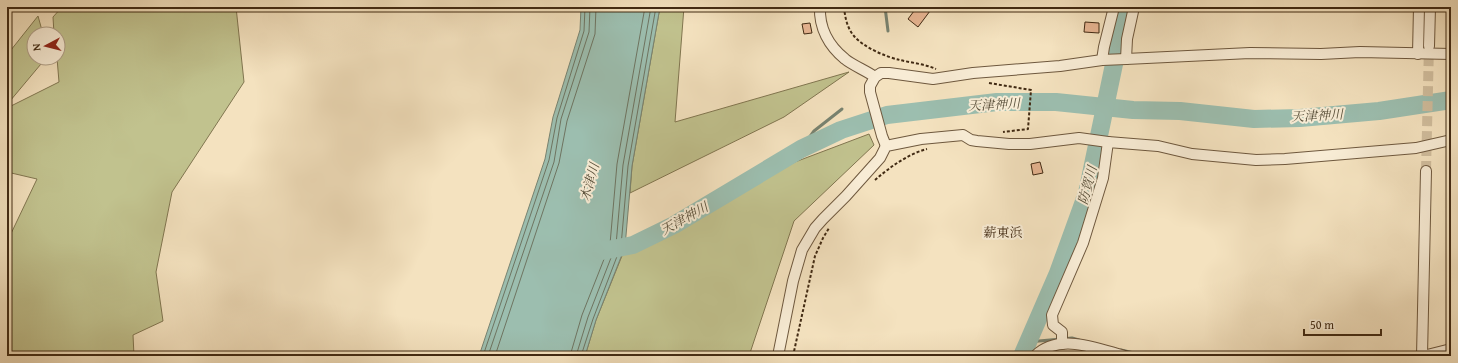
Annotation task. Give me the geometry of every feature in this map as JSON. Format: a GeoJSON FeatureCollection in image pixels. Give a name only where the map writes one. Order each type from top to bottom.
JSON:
{"type":"FeatureCollection","features":[{"type":"Feature","properties":{"kind":"street"},"geometry":{"type":"LineString","coordinates":[[820,7],[824,35],[846,60],[875,76]]}},
{"type":"Feature","properties":{"kind":"street"},"geometry":{"type":"LineString","coordinates":[[1102,60],[1114,7]]}},
{"type":"Feature","properties":{"kind":"street"},"geometry":{"type":"LineString","coordinates":[[1126,59],[1127,39],[1134,7]]}},
{"type":"Feature","properties":{"kind":"street"},"geometry":{"type":"LineString","coordinates":[[1418,54],[1419,7]]}},
{"type":"Feature","properties":{"kind":"street"},"geometry":{"type":"LineString","coordinates":[[1429,46],[1430,7]]}},
{"type":"Feature","properties":{"kind":"street"},"geometry":{"type":"LineString","coordinates":[[778,356],[793,281],[802,250],[815,228],[880,158],[886,146],[878,125],[871,98],[870,86],[875,76],[881,73],[933,79],[973,73],[1060,66],[1102,60],[1250,53],[1321,54],[1360,52],[1451,54]]}},
{"type":"Feature","properties":{"kind":"street"},"geometry":{"type":"LineString","coordinates":[[886,146],[921,139],[963,135],[971,140],[1010,144],[1030,144],[1079,138],[1158,146],[1192,154],[1256,160],[1416,148],[1451,140]]}},
{"type":"Feature","properties":{"kind":"street"},"geometry":{"type":"LineString","coordinates":[[1062,344],[1062,332],[1053,326],[1052,315],[1083,243],[1103,178],[1108,142]]}},
{"type":"Feature","properties":{"kind":"street"},"geometry":{"type":"LineString","coordinates":[[1426,171],[1422,356],[1451,349]]}},
{"type":"Feature","properties":{"kind":"street"},"geometry":{"type":"LineString","coordinates":[[1035,356],[1045,348],[1074,343],[1125,356]]}},
{"type":"Feature","properties":{"kind":"path"},"geometry":{"type":"LineString","coordinates":[[844,7],[848,26],[854,36],[868,46],[892,58],[933,67],[954,76]]}},
{"type":"Feature","properties":{"kind":"path"},"geometry":{"type":"LineString","coordinates":[[985,82],[1030,89],[1031,92],[1028,126],[1026,130],[998,133]]}},
{"type":"Feature","properties":{"kind":"path"},"geometry":{"type":"LineString","coordinates":[[872,183],[886,170],[897,163],[918,152],[932,148]]}},
{"type":"Feature","properties":{"kind":"path"},"geometry":{"type":"LineString","coordinates":[[792,356],[815,256],[823,238],[831,226]]}},
{"type":"Feature","properties":{"kind":"green space"},"geometry":{"type":"Polygon","coordinates":[[[62,7],[236,7],[244,82],[172,192],[156,272],[163,321],[133,335],[134,356],[7,356],[7,242],[37,179],[7,172],[7,108],[59,82],[58,66],[66,66],[66,26],[54,26],[53,17],[62,7]]]}},
{"type":"Feature","properties":{"kind":"green space"},"geometry":{"type":"Polygon","coordinates":[[[660,7],[684,7],[675,122],[849,72],[784,117],[630,193],[632,166],[660,7]]]}},
{"type":"Feature","properties":{"kind":"green space"},"geometry":{"type":"Polygon","coordinates":[[[38,16],[41,26],[30,26],[38,16]]]}},
{"type":"Feature","properties":{"kind":"green space"},"geometry":{"type":"Polygon","coordinates":[[[26,31],[26,66],[39,66],[10,101],[7,100],[7,55],[26,31]]]}},
{"type":"Feature","properties":{"kind":"green space"},"geometry":{"type":"Polygon","coordinates":[[[869,134],[874,145],[794,221],[749,356],[585,356],[596,320],[626,246],[674,225],[795,162],[869,134]]]}},
{"type":"Feature","properties":{"kind":"water","name":"木津川"},"geometry":{"type":"Polygon","coordinates":[[[581,7],[660,7],[632,166],[625,247],[596,320],[585,356],[479,356],[545,159],[553,117],[580,30],[581,7]]]}},
{"type":"Feature","properties":{"kind":"building"},"geometry":{"type":"Polygon","coordinates":[[[917,7],[925,7],[930,11],[918,27],[908,19],[917,7]]]}},
{"type":"Feature","properties":{"kind":"building"},"geometry":{"type":"Polygon","coordinates":[[[1085,22],[1099,23],[1099,33],[1084,32],[1085,22]]]}},
{"type":"Feature","properties":{"kind":"building"},"geometry":{"type":"Polygon","coordinates":[[[810,23],[812,33],[804,34],[802,24],[810,23]]]}},
{"type":"Feature","properties":{"kind":"building"},"geometry":{"type":"Polygon","coordinates":[[[1040,162],[1043,173],[1033,175],[1031,164],[1040,162]]]}},
{"type":"Feature","properties":{"kind":"waterway"},"geometry":{"type":"LineString","coordinates":[[885,7],[888,31]]}},
{"type":"Feature","properties":{"kind":"waterway","name":"防賀川"},"geometry":{"type":"LineString","coordinates":[[1022,356],[1058,273],[1087,193],[1126,7]]}},
{"type":"Feature","properties":{"kind":"waterway","name":"天津神川"},"geometry":{"type":"LineString","coordinates":[[602,251],[633,245],[674,225],[801,149],[841,130],[887,115],[997,102],[1056,102],[1133,110],[1180,111],[1254,119],[1300,118],[1379,111],[1451,100]]}},
{"type":"Feature","properties":{"kind":"waterway"},"geometry":{"type":"LineString","coordinates":[[801,149],[814,131],[842,109]]}},
{"type":"Feature","properties":{"kind":"waterway"},"geometry":{"type":"LineString","coordinates":[[1028,342],[1072,338],[1079,340]]}},
{"type":"Feature","properties":{"kind":"waterway"},"geometry":{"type":"LineString","coordinates":[[1121,350],[1147,356]]}},
{"type":"Feature","properties":{"kind":"tunnel"},"geometry":{"type":"LineString","coordinates":[[1426,171],[1429,46]]}},
{"type":"Feature","properties":{"kind":"district","name":"薪東浜"},"geometry":{"type":"Point","coordinates":[1003,232]}}]}
